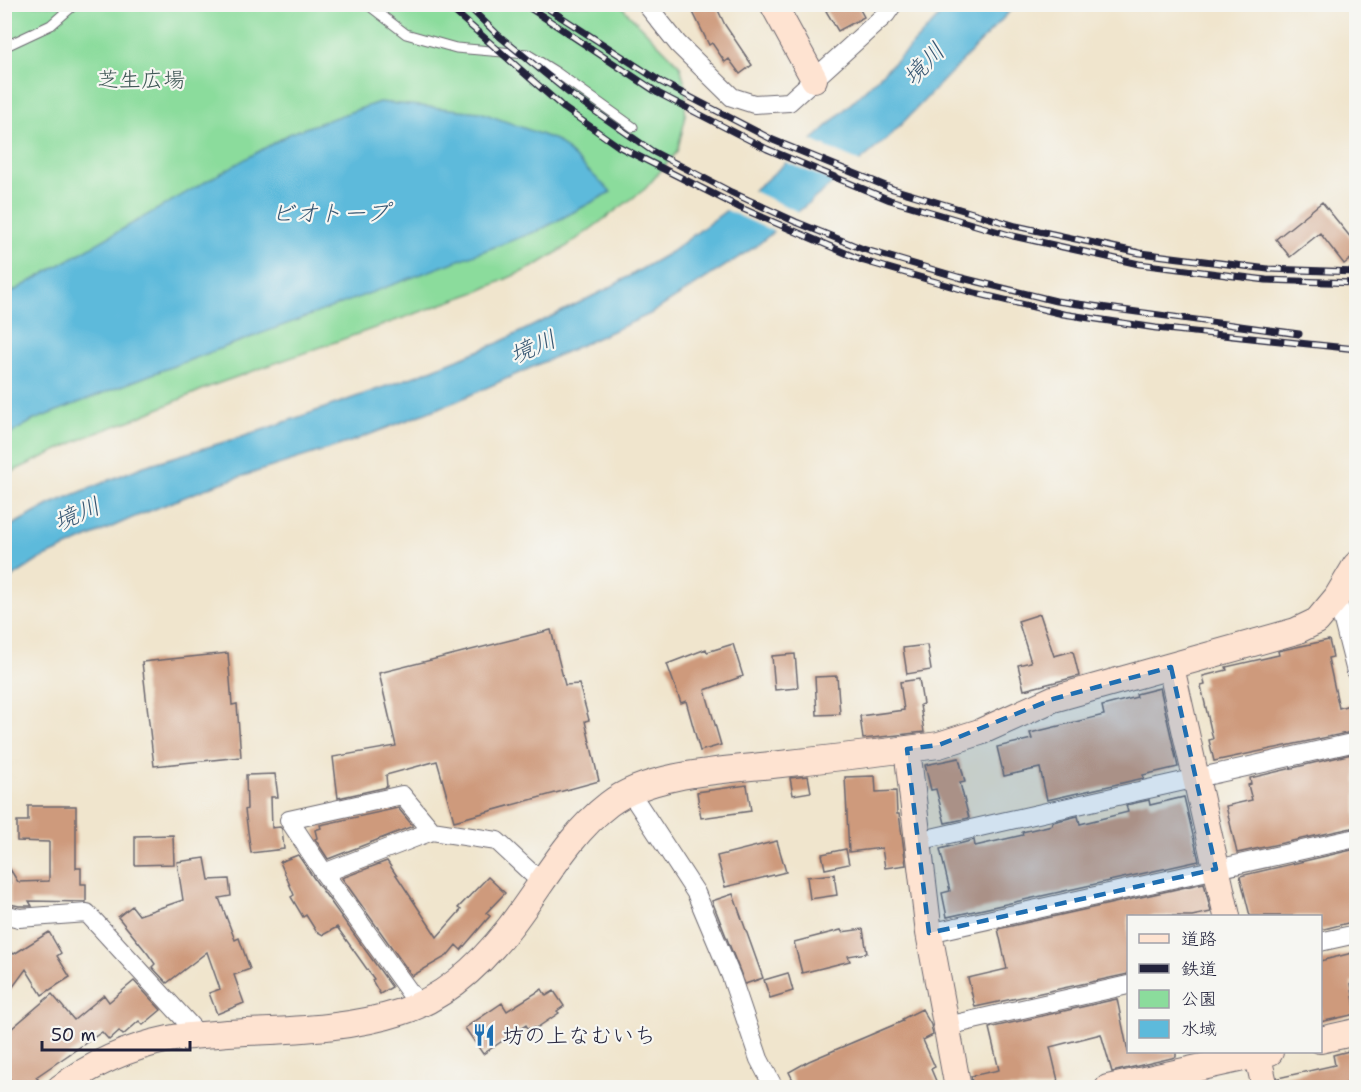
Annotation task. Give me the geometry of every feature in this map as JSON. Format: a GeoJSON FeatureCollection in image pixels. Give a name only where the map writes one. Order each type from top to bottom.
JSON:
{"type":"FeatureCollection","features":[{"type":"Feature","properties":{"kind":"street"},"geometry":{"type":"LineString","coordinates":[[646,4],[678,44],[732,97],[754,104],[789,102],[886,14],[893,4]]}},
{"type":"Feature","properties":{"kind":"street"},"geometry":{"type":"LineString","coordinates":[[773,4],[814,79]]}},
{"type":"Feature","properties":{"kind":"street"},"geometry":{"type":"LineString","coordinates":[[60,1088],[79,1074],[107,1060],[161,1041],[199,1035],[336,1026],[401,1012],[431,999],[450,987],[478,963],[509,929],[560,855],[584,826],[610,803],[630,792],[675,776],[939,745],[980,732],[1053,699],[1296,631],[1317,621],[1337,597],[1356,565]]}},
{"type":"Feature","properties":{"kind":"street"},"geometry":{"type":"LineString","coordinates":[[1337,597],[1356,672]]}},
{"type":"Feature","properties":{"kind":"street"},"geometry":{"type":"LineString","coordinates":[[1171,667],[1227,915]]}},
{"type":"Feature","properties":{"kind":"street"},"geometry":{"type":"LineString","coordinates":[[918,841],[1356,742]]}},
{"type":"Feature","properties":{"kind":"street"},"geometry":{"type":"LineString","coordinates":[[907,749],[929,933],[958,1088]]}},
{"type":"Feature","properties":{"kind":"street"},"geometry":{"type":"LineString","coordinates":[[630,792],[696,893],[731,976],[759,1059],[774,1088]]}},
{"type":"Feature","properties":{"kind":"street"},"geometry":{"type":"LineString","coordinates":[[419,1005],[324,873],[289,820],[402,795],[432,831]]}},
{"type":"Feature","properties":{"kind":"street"},"geometry":{"type":"LineString","coordinates":[[324,873],[432,831],[497,841],[541,882]]}},
{"type":"Feature","properties":{"kind":"street"},"geometry":{"type":"LineString","coordinates":[[929,933],[1356,838]]}},
{"type":"Feature","properties":{"kind":"street"},"geometry":{"type":"LineString","coordinates":[[4,914],[19,918],[87,913],[199,1035]]}},
{"type":"Feature","properties":{"kind":"street"},"geometry":{"type":"LineString","coordinates":[[1322,942],[1356,934]]}},
{"type":"Feature","properties":{"kind":"street"},"geometry":{"type":"LineString","coordinates":[[947,1026],[1127,985]]}},
{"type":"Feature","properties":{"kind":"street"},"geometry":{"type":"LineString","coordinates":[[1322,1040],[1356,1032]]}},
{"type":"Feature","properties":{"kind":"street"},"geometry":{"type":"LineString","coordinates":[[1108,1088],[1257,1053]]}},
{"type":"Feature","properties":{"kind":"street"},"geometry":{"type":"LineString","coordinates":[[1261,1053],[1265,1088]]}},
{"type":"Feature","properties":{"kind":"lane"},"geometry":{"type":"LineString","coordinates":[[4,47],[51,25],[75,4]]}},
{"type":"Feature","properties":{"kind":"lane"},"geometry":{"type":"LineString","coordinates":[[367,4],[406,34],[456,48],[527,54],[633,127]]}},
{"type":"Feature","properties":{"kind":"highlighted area"},"geometry":{"type":"Polygon","coordinates":[[[1171,667],[1216,869],[929,933],[907,749],[939,745],[1053,699],[1171,667]]]}},
{"type":"Feature","properties":{"kind":"green space","name":"芝生広場"},"geometry":{"type":"Polygon","coordinates":[[[5,5],[620,5],[680,66],[686,87],[685,120],[677,152],[645,189],[566,247],[535,266],[479,291],[211,386],[88,436],[5,475],[5,5]]]}},
{"type":"Feature","properties":{"kind":"water","name":"境川"},"geometry":{"type":"Polygon","coordinates":[[[950,5],[1016,5],[888,138],[755,247],[650,314],[457,401],[350,442],[215,485],[132,518],[40,559],[5,582],[5,529],[51,504],[144,466],[248,435],[418,375],[498,343],[607,289],[671,252],[764,182],[821,132],[908,49],[950,5]]]}},
{"type":"Feature","properties":{"kind":"water","name":"ビオトープ"},"geometry":{"type":"Polygon","coordinates":[[[379,102],[480,112],[556,140],[611,192],[540,230],[155,373],[34,420],[5,437],[5,296],[291,133],[379,102]]]}},
{"type":"Feature","properties":{"kind":"pier"},"geometry":{"type":"Polygon","coordinates":[[[809,139],[863,163],[837,183],[783,161],[809,139]]]}},
{"type":"Feature","properties":{"kind":"pier"},"geometry":{"type":"Polygon","coordinates":[[[749,189],[801,213],[777,233],[724,209],[749,189]]]}},
{"type":"Feature","properties":{"kind":"building"},"geometry":{"type":"Polygon","coordinates":[[[689,4],[715,4],[725,25],[752,65],[740,74],[729,59],[725,62],[712,43],[709,45],[689,4]]]}},
{"type":"Feature","properties":{"kind":"building"},"geometry":{"type":"Polygon","coordinates":[[[838,4],[857,4],[864,17],[838,31],[826,11],[838,4]]]}},
{"type":"Feature","properties":{"kind":"building"},"geometry":{"type":"Polygon","coordinates":[[[1322,202],[1356,244],[1356,255],[1344,264],[1320,233],[1290,257],[1276,239],[1322,202]]]}},
{"type":"Feature","properties":{"kind":"building"},"geometry":{"type":"Polygon","coordinates":[[[1040,614],[1054,656],[1073,651],[1079,676],[1024,690],[1018,665],[1031,662],[1018,621],[1040,614]]]}},
{"type":"Feature","properties":{"kind":"building"},"geometry":{"type":"Polygon","coordinates":[[[551,630],[565,685],[579,684],[589,720],[585,721],[599,781],[454,821],[437,761],[386,775],[387,787],[338,798],[333,757],[396,746],[379,673],[551,630]]]}},
{"type":"Feature","properties":{"kind":"building"},"geometry":{"type":"Polygon","coordinates":[[[1329,640],[1333,657],[1328,658],[1339,708],[1356,703],[1356,731],[1214,761],[1209,740],[1213,739],[1201,686],[1205,685],[1203,676],[1227,670],[1226,667],[1279,655],[1278,651],[1329,640]]]}},
{"type":"Feature","properties":{"kind":"building"},"geometry":{"type":"Polygon","coordinates":[[[733,644],[743,676],[705,690],[721,745],[700,751],[686,701],[681,703],[667,664],[706,649],[707,652],[733,644]]]}},
{"type":"Feature","properties":{"kind":"building"},"geometry":{"type":"Polygon","coordinates":[[[927,645],[931,670],[907,674],[903,648],[927,645]]]}},
{"type":"Feature","properties":{"kind":"building"},"geometry":{"type":"Polygon","coordinates":[[[228,653],[232,705],[237,704],[241,757],[154,766],[142,662],[228,653]]]}},
{"type":"Feature","properties":{"kind":"building"},"geometry":{"type":"Polygon","coordinates":[[[795,654],[798,688],[775,690],[772,656],[795,654]]]}},
{"type":"Feature","properties":{"kind":"building"},"geometry":{"type":"Polygon","coordinates":[[[837,676],[840,714],[817,715],[815,677],[837,676]]]}},
{"type":"Feature","properties":{"kind":"building"},"geometry":{"type":"Polygon","coordinates":[[[919,679],[924,732],[863,739],[860,716],[904,710],[900,682],[919,679]]]}},
{"type":"Feature","properties":{"kind":"building"},"geometry":{"type":"Polygon","coordinates":[[[1160,688],[1178,767],[1143,775],[1144,778],[1047,800],[1040,768],[1004,776],[997,747],[1032,739],[1030,733],[1104,715],[1102,706],[1160,688]]]}},
{"type":"Feature","properties":{"kind":"building"},"geometry":{"type":"Polygon","coordinates":[[[1356,753],[1356,827],[1237,853],[1226,806],[1252,800],[1248,785],[1251,784],[1250,778],[1356,753]]]}},
{"type":"Feature","properties":{"kind":"building"},"geometry":{"type":"Polygon","coordinates":[[[959,758],[965,782],[960,783],[969,818],[945,823],[936,789],[931,790],[925,765],[959,758]]]}},
{"type":"Feature","properties":{"kind":"building"},"geometry":{"type":"Polygon","coordinates":[[[275,774],[278,797],[271,797],[272,828],[282,829],[284,849],[251,853],[245,810],[247,809],[246,775],[275,774]]]}},
{"type":"Feature","properties":{"kind":"building"},"geometry":{"type":"Polygon","coordinates":[[[808,776],[811,792],[793,795],[790,778],[808,776]]]}},
{"type":"Feature","properties":{"kind":"building"},"geometry":{"type":"Polygon","coordinates":[[[875,776],[876,792],[896,791],[897,814],[899,814],[906,865],[885,868],[882,848],[849,852],[845,777],[875,776]]]}},
{"type":"Feature","properties":{"kind":"building"},"geometry":{"type":"Polygon","coordinates":[[[747,785],[751,811],[701,818],[697,792],[747,785]]]}},
{"type":"Feature","properties":{"kind":"building"},"geometry":{"type":"Polygon","coordinates":[[[1184,797],[1199,861],[947,917],[942,893],[950,891],[940,849],[974,840],[975,846],[1023,835],[1022,832],[1078,816],[1080,824],[1128,812],[1126,805],[1149,800],[1150,805],[1184,797]]]}},
{"type":"Feature","properties":{"kind":"building"},"geometry":{"type":"Polygon","coordinates":[[[28,806],[76,806],[76,868],[81,868],[81,884],[86,884],[86,902],[29,901],[32,906],[10,904],[10,869],[18,882],[49,881],[49,842],[17,841],[17,821],[28,821],[28,806]]]}},
{"type":"Feature","properties":{"kind":"building"},"geometry":{"type":"Polygon","coordinates":[[[398,808],[413,826],[328,859],[315,839],[317,838],[315,830],[321,828],[320,825],[398,808]]]}},
{"type":"Feature","properties":{"kind":"building"},"geometry":{"type":"Polygon","coordinates":[[[173,835],[174,864],[135,865],[135,836],[173,835]]]}},
{"type":"Feature","properties":{"kind":"building"},"geometry":{"type":"Polygon","coordinates":[[[777,841],[786,872],[725,887],[717,856],[777,841]]]}},
{"type":"Feature","properties":{"kind":"building"},"geometry":{"type":"Polygon","coordinates":[[[846,849],[849,864],[825,869],[822,854],[846,849]]]}},
{"type":"Feature","properties":{"kind":"building"},"geometry":{"type":"Polygon","coordinates":[[[1356,849],[1356,921],[1322,930],[1322,915],[1250,915],[1240,876],[1356,849]]]}},
{"type":"Feature","properties":{"kind":"building"},"geometry":{"type":"Polygon","coordinates":[[[298,855],[392,987],[380,994],[372,980],[374,979],[337,927],[323,935],[316,931],[306,915],[303,917],[291,897],[294,895],[280,862],[298,855]]]}},
{"type":"Feature","properties":{"kind":"building"},"geometry":{"type":"Polygon","coordinates":[[[205,858],[209,880],[229,879],[231,896],[219,898],[235,940],[239,938],[250,969],[234,975],[244,1003],[217,1014],[209,993],[220,989],[207,952],[167,983],[152,967],[155,964],[118,917],[132,906],[139,915],[183,900],[177,862],[205,858]]]}},
{"type":"Feature","properties":{"kind":"building"},"geometry":{"type":"Polygon","coordinates":[[[387,861],[437,937],[461,910],[458,908],[488,877],[505,893],[486,913],[490,916],[461,950],[456,945],[447,956],[412,976],[342,878],[387,861]]]}},
{"type":"Feature","properties":{"kind":"building"},"geometry":{"type":"Polygon","coordinates":[[[834,874],[837,895],[810,899],[807,877],[834,874]]]}},
{"type":"Feature","properties":{"kind":"building"},"geometry":{"type":"Polygon","coordinates":[[[1204,883],[1211,912],[1197,915],[1127,915],[1127,974],[975,1007],[968,978],[1007,969],[998,929],[1204,883]]]}},
{"type":"Feature","properties":{"kind":"building"},"geometry":{"type":"Polygon","coordinates":[[[733,894],[763,978],[745,984],[712,901],[733,894]]]}},
{"type":"Feature","properties":{"kind":"building"},"geometry":{"type":"Polygon","coordinates":[[[863,929],[867,953],[848,956],[850,961],[802,973],[794,942],[841,930],[842,932],[863,929]]]}},
{"type":"Feature","properties":{"kind":"building"},"geometry":{"type":"Polygon","coordinates":[[[49,932],[61,953],[57,956],[70,977],[42,995],[26,969],[4,999],[4,947],[14,954],[49,932]]]}},
{"type":"Feature","properties":{"kind":"building"},"geometry":{"type":"Polygon","coordinates":[[[1356,952],[1356,982],[1351,983],[1356,1014],[1322,1022],[1322,960],[1356,952]]]}},
{"type":"Feature","properties":{"kind":"building"},"geometry":{"type":"Polygon","coordinates":[[[788,973],[793,991],[770,998],[764,980],[788,973]]]}},
{"type":"Feature","properties":{"kind":"building"},"geometry":{"type":"Polygon","coordinates":[[[134,981],[161,1010],[143,1025],[139,1021],[123,1035],[119,1031],[109,1040],[102,1032],[36,1077],[38,1079],[27,1088],[17,1088],[4,1072],[4,1035],[52,994],[74,1020],[104,995],[109,1002],[134,981]]]}},
{"type":"Feature","properties":{"kind":"building"},"geometry":{"type":"Polygon","coordinates":[[[542,989],[546,996],[554,991],[564,1006],[557,1011],[559,1013],[535,1029],[534,1027],[529,1030],[526,1025],[483,1054],[465,1028],[502,1003],[507,1011],[542,989]]]}},
{"type":"Feature","properties":{"kind":"building"},"geometry":{"type":"Polygon","coordinates":[[[1117,999],[1127,1053],[1176,1053],[1176,1057],[1112,1072],[1101,1034],[1050,1047],[1059,1085],[1047,1088],[973,1088],[971,1076],[999,1070],[989,1028],[1117,999]]]}},
{"type":"Feature","properties":{"kind":"building"},"geometry":{"type":"Polygon","coordinates":[[[922,1009],[931,1025],[933,1035],[923,1040],[935,1067],[931,1069],[939,1088],[797,1088],[789,1072],[809,1061],[903,1021],[902,1019],[922,1009]]]}},
{"type":"Feature","properties":{"kind":"building"},"geometry":{"type":"Polygon","coordinates":[[[1349,1051],[1355,1081],[1328,1088],[1280,1088],[1278,1078],[1335,1065],[1333,1055],[1349,1051]]]}},
{"type":"Feature","properties":{"kind":"railway"},"geometry":{"type":"LineString","coordinates":[[446,4],[564,108],[618,146],[741,208],[864,261],[971,292],[1063,314],[1156,328],[1356,349]]}},
{"type":"Feature","properties":{"kind":"railway"},"geometry":{"type":"LineString","coordinates":[[466,4],[498,35],[569,93],[652,151],[731,192],[863,249],[958,277],[1056,301],[1299,334]]}},
{"type":"Feature","properties":{"kind":"railway"},"geometry":{"type":"LineString","coordinates":[[524,4],[658,93],[767,149],[890,200],[1013,236],[1139,264],[1266,280],[1356,283]]}},
{"type":"Feature","properties":{"kind":"railway"},"geometry":{"type":"LineString","coordinates":[[541,4],[661,82],[773,140],[893,189],[1016,226],[1140,253],[1268,269],[1356,272]]}},
{"type":"Feature","properties":{"kind":"place","name":"坊の上なむいち"},"geometry":{"type":"Point","coordinates":[484,1035]}}]}
